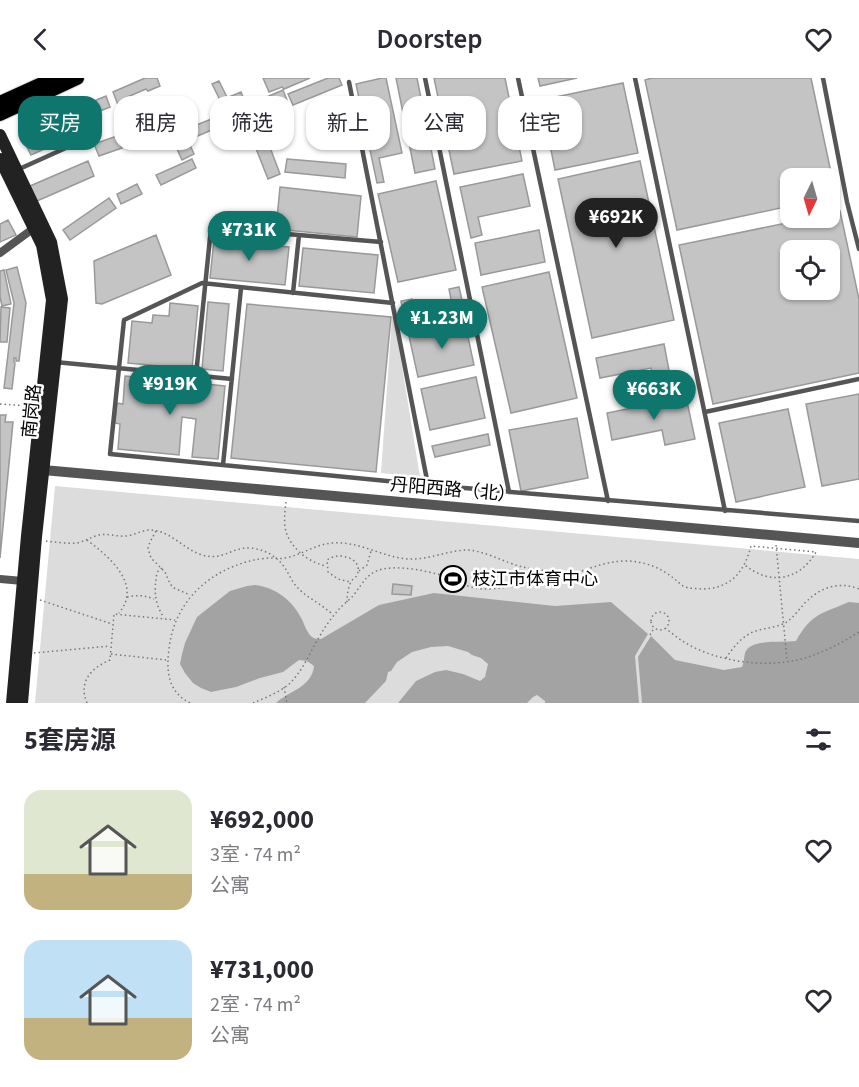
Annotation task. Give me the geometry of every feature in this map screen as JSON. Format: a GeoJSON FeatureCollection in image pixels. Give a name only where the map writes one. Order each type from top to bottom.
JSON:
{"type":"FeatureCollection","features":[{"type":"Feature","properties":{"kind":"main road"},"geometry":{"type":"LineString","coordinates":[[0,103],[55,78]]}},
{"type":"Feature","properties":{"kind":"main road"},"geometry":{"type":"LineString","coordinates":[[0,114],[77,78]]}},
{"type":"Feature","properties":{"kind":"main road","name":"南岗路"},"geometry":{"type":"LineString","coordinates":[[0,135],[51,242],[62,299],[40,407],[12,703]]}},
{"type":"Feature","properties":{"kind":"main road","name":"南岗路"},"geometry":{"type":"LineString","coordinates":[[0,159],[42,245],[52,300],[44,470],[22,703]]}},
{"type":"Feature","properties":{"kind":"street"},"geometry":{"type":"LineString","coordinates":[[0,253],[34,228]]}},
{"type":"Feature","properties":{"kind":"street","name":"丹阳西路（北）"},"geometry":{"type":"LineString","coordinates":[[44,470],[859,543]]}},
{"type":"Feature","properties":{"kind":"street"},"geometry":{"type":"LineString","coordinates":[[0,579],[23,581]]}},
{"type":"Feature","properties":{"kind":"lane"},"geometry":{"type":"LineString","coordinates":[[425,78],[509,492]]}},
{"type":"Feature","properties":{"kind":"lane"},"geometry":{"type":"LineString","coordinates":[[518,78],[608,501]]}},
{"type":"Feature","properties":{"kind":"lane"},"geometry":{"type":"LineString","coordinates":[[635,78],[725,511]]}},
{"type":"Feature","properties":{"kind":"lane"},"geometry":{"type":"LineString","coordinates":[[823,78],[847,202],[859,249]]}},
{"type":"Feature","properties":{"kind":"lane"},"geometry":{"type":"LineString","coordinates":[[349,82],[428,485]]}},
{"type":"Feature","properties":{"kind":"lane"},"geometry":{"type":"LineString","coordinates":[[17,170],[68,147],[46,93]]}},
{"type":"Feature","properties":{"kind":"lane"},"geometry":{"type":"LineString","coordinates":[[196,375],[211,228],[381,242]]}},
{"type":"Feature","properties":{"kind":"lane"},"geometry":{"type":"LineString","coordinates":[[293,293],[299,235]]}},
{"type":"Feature","properties":{"kind":"lane"},"geometry":{"type":"LineString","coordinates":[[393,303],[202,284],[124,320],[110,454],[428,485],[859,521]]}},
{"type":"Feature","properties":{"kind":"lane"},"geometry":{"type":"LineString","coordinates":[[223,465],[241,288]]}},
{"type":"Feature","properties":{"kind":"lane"},"geometry":{"type":"LineString","coordinates":[[50,361],[232,379]]}},
{"type":"Feature","properties":{"kind":"lane"},"geometry":{"type":"LineString","coordinates":[[705,412],[859,379]]}},
{"type":"Feature","properties":{"kind":"path"},"geometry":{"type":"LineString","coordinates":[[0,404],[40,407]]}},
{"type":"Feature","properties":{"kind":"path"},"geometry":{"type":"LineString","coordinates":[[286,491],[287,535],[300,553],[320,565],[327,566]]}},
{"type":"Feature","properties":{"kind":"path"},"geometry":{"type":"LineString","coordinates":[[36,540],[72,543],[101,534],[124,536],[147,530],[171,537],[188,549],[203,555],[220,557],[237,550],[260,549],[276,558],[297,587],[333,616]]}},
{"type":"Feature","properties":{"kind":"path"},"geometry":{"type":"LineString","coordinates":[[156,531],[150,542],[149,554],[165,572],[174,588],[191,595]]}},
{"type":"Feature","properties":{"kind":"path"},"geometry":{"type":"LineString","coordinates":[[775,535],[787,661]]}},
{"type":"Feature","properties":{"kind":"path"},"geometry":{"type":"LineString","coordinates":[[86,540],[115,563],[126,583],[123,608],[118,614],[114,614],[110,660],[93,669],[87,680],[84,695],[87,703]]}},
{"type":"Feature","properties":{"kind":"path"},"geometry":{"type":"LineString","coordinates":[[190,703],[174,691],[168,678],[167,660],[170,634],[178,614],[191,595],[231,566],[255,560],[284,559],[332,543],[352,544],[405,559],[420,559],[468,550],[524,567],[565,574]]}},
{"type":"Feature","properties":{"kind":"path"},"geometry":{"type":"LineString","coordinates":[[253,703],[288,684],[304,666],[333,616],[367,576],[378,570],[391,568],[423,571],[475,589],[512,587],[609,562],[635,561],[655,567],[690,588],[709,588],[729,582],[739,573],[745,565],[752,546],[816,552],[811,561],[800,571],[786,577],[772,577],[756,572],[745,565]]}},
{"type":"Feature","properties":{"kind":"path"},"geometry":{"type":"LineString","coordinates":[[346,602],[351,582],[367,565],[371,549]]}},
{"type":"Feature","properties":{"kind":"path"},"geometry":{"type":"LineString","coordinates":[[351,582],[328,572],[327,560],[331,557],[348,557],[358,565],[358,572]]}},
{"type":"Feature","properties":{"kind":"path"},"geometry":{"type":"LineString","coordinates":[[162,568],[156,572],[155,599],[164,619]]}},
{"type":"Feature","properties":{"kind":"path"},"geometry":{"type":"LineString","coordinates":[[726,658],[745,637],[753,632],[784,624],[813,596],[833,585],[850,585],[859,589]]}},
{"type":"Feature","properties":{"kind":"path"},"geometry":{"type":"LineString","coordinates":[[126,597],[136,595],[155,599]]}},
{"type":"Feature","properties":{"kind":"path"},"geometry":{"type":"LineString","coordinates":[[31,597],[113,624]]}},
{"type":"Feature","properties":{"kind":"path"},"geometry":{"type":"LineString","coordinates":[[664,613],[668,617],[665,628],[660,630],[652,626],[653,614],[664,613]]}},
{"type":"Feature","properties":{"kind":"path"},"geometry":{"type":"LineString","coordinates":[[118,614],[176,620]]}},
{"type":"Feature","properties":{"kind":"path"},"geometry":{"type":"LineString","coordinates":[[650,635],[654,628]]}},
{"type":"Feature","properties":{"kind":"path"},"geometry":{"type":"LineString","coordinates":[[665,628],[683,642],[701,651],[742,662],[775,663],[804,658],[831,648],[859,632]]}},
{"type":"Feature","properties":{"kind":"path"},"geometry":{"type":"LineString","coordinates":[[26,654],[111,645]]}},
{"type":"Feature","properties":{"kind":"path"},"geometry":{"type":"LineString","coordinates":[[110,654],[167,660]]}},
{"type":"Feature","properties":{"kind":"path"},"geometry":{"type":"LineString","coordinates":[[284,687],[288,703]]}},
{"type":"Feature","properties":{"kind":"shaded area"},"geometry":{"type":"Polygon","coordinates":[[[392,317],[394,317],[420,477],[381,473],[392,317]]]}},
{"type":"Feature","properties":{"kind":"shaded area","name":"枝江市体育中心"},"geometry":{"type":"Polygon","coordinates":[[[55,486],[859,559],[859,703],[35,703],[55,486]]]}},
{"type":"Feature","properties":{"kind":"shaded area"},"geometry":{"type":"Polygon","coordinates":[[[255,585],[269,588],[287,599],[310,635],[318,639],[379,605],[434,593],[555,606],[611,602],[648,634],[635,656],[639,703],[545,703],[537,695],[527,703],[398,703],[416,681],[435,672],[446,670],[480,681],[485,677],[488,664],[481,658],[448,646],[431,647],[412,652],[397,662],[388,672],[386,681],[365,703],[276,703],[309,679],[314,666],[307,661],[299,660],[283,672],[236,687],[211,692],[201,688],[193,683],[180,664],[185,643],[197,617],[230,591],[255,585]]]}},
{"type":"Feature","properties":{"kind":"shaded area"},"geometry":{"type":"Polygon","coordinates":[[[849,602],[859,603],[859,703],[642,703],[638,657],[651,636],[675,660],[724,670],[742,667],[748,648],[760,643],[796,641],[812,620],[824,612],[849,602]]]}},
{"type":"Feature","properties":{"kind":"building"},"geometry":{"type":"Polygon","coordinates":[[[145,78],[157,78],[160,86],[130,96],[115,96],[113,92],[145,78]]]}},
{"type":"Feature","properties":{"kind":"building"},"geometry":{"type":"Polygon","coordinates":[[[263,78],[310,78],[284,89],[282,87],[269,92],[263,78]]]}},
{"type":"Feature","properties":{"kind":"building"},"geometry":{"type":"Polygon","coordinates":[[[328,78],[339,78],[342,85],[315,96],[306,96],[306,100],[294,105],[294,96],[288,94],[328,78]]]}},
{"type":"Feature","properties":{"kind":"building"},"geometry":{"type":"Polygon","coordinates":[[[386,78],[390,96],[359,96],[356,84],[386,78]]]}},
{"type":"Feature","properties":{"kind":"building"},"geometry":{"type":"Polygon","coordinates":[[[396,78],[417,78],[421,96],[402,96],[402,108],[396,78]]]}},
{"type":"Feature","properties":{"kind":"building"},"geometry":{"type":"Polygon","coordinates":[[[434,78],[505,78],[509,96],[498,96],[498,150],[520,150],[522,161],[454,174],[449,150],[486,150],[486,96],[438,96],[434,78]]]}},
{"type":"Feature","properties":{"kind":"building"},"geometry":{"type":"Polygon","coordinates":[[[538,78],[577,78],[540,86],[538,78]]]}},
{"type":"Feature","properties":{"kind":"building"},"geometry":{"type":"Polygon","coordinates":[[[652,78],[811,78],[830,168],[780,168],[780,208],[677,230],[645,80],[652,78]]]}},
{"type":"Feature","properties":{"kind":"building"},"geometry":{"type":"Polygon","coordinates":[[[219,81],[226,96],[218,96],[212,84],[219,81]]]}},
{"type":"Feature","properties":{"kind":"building"},"geometry":{"type":"Polygon","coordinates":[[[623,83],[638,153],[555,170],[551,150],[582,150],[582,96],[560,96],[623,83]]]}},
{"type":"Feature","properties":{"kind":"building"},"geometry":{"type":"Polygon","coordinates":[[[283,90],[285,96],[269,96],[283,90]]]}},
{"type":"Feature","properties":{"kind":"building"},"geometry":{"type":"Polygon","coordinates":[[[241,92],[243,96],[231,96],[241,92]]]}},
{"type":"Feature","properties":{"kind":"building"},"geometry":{"type":"Polygon","coordinates":[[[106,96],[110,107],[102,110],[102,98],[106,96]]]}},
{"type":"Feature","properties":{"kind":"building"},"geometry":{"type":"Polygon","coordinates":[[[390,97],[402,153],[379,158],[384,182],[377,183],[370,150],[390,150],[390,97]]]}},
{"type":"Feature","properties":{"kind":"building"},"geometry":{"type":"Polygon","coordinates":[[[210,120],[210,131],[198,136],[198,124],[210,120]]]}},
{"type":"Feature","properties":{"kind":"building"},"geometry":{"type":"Polygon","coordinates":[[[114,137],[114,150],[116,150],[99,156],[96,150],[102,150],[102,141],[114,137]]]}},
{"type":"Feature","properties":{"kind":"building"},"geometry":{"type":"Polygon","coordinates":[[[28,150],[42,150],[31,155],[28,150]]]}},
{"type":"Feature","properties":{"kind":"building"},"geometry":{"type":"Polygon","coordinates":[[[178,150],[192,150],[194,154],[182,160],[178,150]]]}},
{"type":"Feature","properties":{"kind":"building"},"geometry":{"type":"Polygon","coordinates":[[[257,150],[271,150],[280,174],[268,179],[257,150]]]}},
{"type":"Feature","properties":{"kind":"building"},"geometry":{"type":"Polygon","coordinates":[[[410,150],[431,150],[435,169],[415,173],[410,150]]]}},
{"type":"Feature","properties":{"kind":"building"},"geometry":{"type":"Polygon","coordinates":[[[192,159],[196,168],[161,185],[156,175],[192,159]]]}},
{"type":"Feature","properties":{"kind":"building"},"geometry":{"type":"Polygon","coordinates":[[[287,159],[346,164],[345,178],[285,172],[287,159]]]}},
{"type":"Feature","properties":{"kind":"building"},"geometry":{"type":"Polygon","coordinates":[[[88,161],[94,176],[37,201],[30,186],[88,161]]]}},
{"type":"Feature","properties":{"kind":"building"},"geometry":{"type":"Polygon","coordinates":[[[640,161],[674,320],[592,338],[558,179],[640,161]]]}},
{"type":"Feature","properties":{"kind":"building"},"geometry":{"type":"Polygon","coordinates":[[[523,174],[530,206],[478,217],[482,235],[471,238],[460,187],[523,174]]]}},
{"type":"Feature","properties":{"kind":"building"},"geometry":{"type":"Polygon","coordinates":[[[436,181],[456,270],[398,282],[378,194],[436,181]]]}},
{"type":"Feature","properties":{"kind":"building"},"geometry":{"type":"Polygon","coordinates":[[[137,184],[142,194],[121,204],[117,194],[137,184]]]}},
{"type":"Feature","properties":{"kind":"building"},"geometry":{"type":"Polygon","coordinates":[[[280,187],[361,196],[357,237],[276,229],[280,187]]]}},
{"type":"Feature","properties":{"kind":"building"},"geometry":{"type":"Polygon","coordinates":[[[109,198],[116,208],[70,240],[63,230],[109,198]]]}},
{"type":"Feature","properties":{"kind":"building"},"geometry":{"type":"Polygon","coordinates":[[[840,211],[859,299],[859,373],[713,404],[679,245],[780,224],[780,228],[840,228],[840,211]]]}},
{"type":"Feature","properties":{"kind":"building"},"geometry":{"type":"Polygon","coordinates":[[[8,220],[16,235],[0,242],[0,224],[8,220]]]}},
{"type":"Feature","properties":{"kind":"building"},"geometry":{"type":"Polygon","coordinates":[[[539,230],[545,262],[481,275],[475,243],[539,230]]]}},
{"type":"Feature","properties":{"kind":"building"},"geometry":{"type":"Polygon","coordinates":[[[156,235],[171,275],[102,304],[96,303],[94,261],[156,235]]]}},
{"type":"Feature","properties":{"kind":"building"},"geometry":{"type":"Polygon","coordinates":[[[214,240],[289,247],[285,285],[210,278],[214,240]]]}},
{"type":"Feature","properties":{"kind":"building"},"geometry":{"type":"Polygon","coordinates":[[[303,248],[378,255],[374,293],[299,286],[303,248]]]}},
{"type":"Feature","properties":{"kind":"building"},"geometry":{"type":"Polygon","coordinates":[[[17,267],[26,303],[19,361],[14,358],[12,389],[4,388],[14,303],[6,270],[17,267]]]}},
{"type":"Feature","properties":{"kind":"building"},"geometry":{"type":"Polygon","coordinates":[[[4,270],[11,304],[2,306],[0,271],[4,270]]]}},
{"type":"Feature","properties":{"kind":"building"},"geometry":{"type":"Polygon","coordinates":[[[549,272],[577,398],[511,413],[482,287],[549,272]]]}},
{"type":"Feature","properties":{"kind":"building"},"geometry":{"type":"Polygon","coordinates":[[[459,287],[465,313],[454,315],[449,289],[459,287]]]}},
{"type":"Feature","properties":{"kind":"building"},"geometry":{"type":"Polygon","coordinates":[[[412,299],[417,325],[406,327],[401,301],[412,299]]]}},
{"type":"Feature","properties":{"kind":"building"},"geometry":{"type":"Polygon","coordinates":[[[208,302],[229,304],[223,371],[202,369],[208,302]]]}},
{"type":"Feature","properties":{"kind":"building"},"geometry":{"type":"Polygon","coordinates":[[[170,303],[198,306],[192,369],[128,363],[132,321],[152,323],[153,315],[169,316],[170,303]]]}},
{"type":"Feature","properties":{"kind":"building"},"geometry":{"type":"Polygon","coordinates":[[[247,304],[391,317],[376,472],[231,458],[247,304]]]}},
{"type":"Feature","properties":{"kind":"building"},"geometry":{"type":"Polygon","coordinates":[[[1,307],[10,308],[7,342],[0,342],[1,307]]]}},
{"type":"Feature","properties":{"kind":"building"},"geometry":{"type":"Polygon","coordinates":[[[465,323],[474,365],[418,377],[409,336],[465,323]]]}},
{"type":"Feature","properties":{"kind":"building"},"geometry":{"type":"Polygon","coordinates":[[[664,344],[671,381],[655,385],[651,368],[600,378],[596,358],[664,344]]]}},
{"type":"Feature","properties":{"kind":"building"},"geometry":{"type":"Polygon","coordinates":[[[125,376],[225,386],[218,459],[192,457],[196,419],[182,417],[179,455],[118,449],[120,424],[115,423],[117,403],[123,404],[125,376]]]}},
{"type":"Feature","properties":{"kind":"building"},"geometry":{"type":"Polygon","coordinates":[[[476,377],[485,418],[430,430],[421,389],[476,377]]]}},
{"type":"Feature","properties":{"kind":"building"},"geometry":{"type":"Polygon","coordinates":[[[859,394],[859,479],[822,486],[806,404],[859,394]]]}},
{"type":"Feature","properties":{"kind":"building"},"geometry":{"type":"Polygon","coordinates":[[[686,397],[695,439],[665,445],[662,430],[612,440],[607,413],[686,397]]]}},
{"type":"Feature","properties":{"kind":"building"},"geometry":{"type":"Polygon","coordinates":[[[788,409],[805,487],[736,502],[719,423],[788,409]]]}},
{"type":"Feature","properties":{"kind":"building"},"geometry":{"type":"Polygon","coordinates":[[[0,415],[6,415],[5,422],[13,422],[0,558],[0,415]]]}},
{"type":"Feature","properties":{"kind":"building"},"geometry":{"type":"Polygon","coordinates":[[[577,418],[588,478],[521,491],[509,430],[577,418]]]}},
{"type":"Feature","properties":{"kind":"building"},"geometry":{"type":"Polygon","coordinates":[[[488,434],[490,445],[435,457],[432,446],[488,434]]]}},
{"type":"Feature","properties":{"kind":"building"},"geometry":{"type":"Polygon","coordinates":[[[393,584],[412,586],[411,595],[392,594],[393,584]]]}},
{"type":"Feature","properties":{"kind":"place","name":"枝江市体育中心"},"geometry":{"type":"Point","coordinates":[453,579]}}]}
